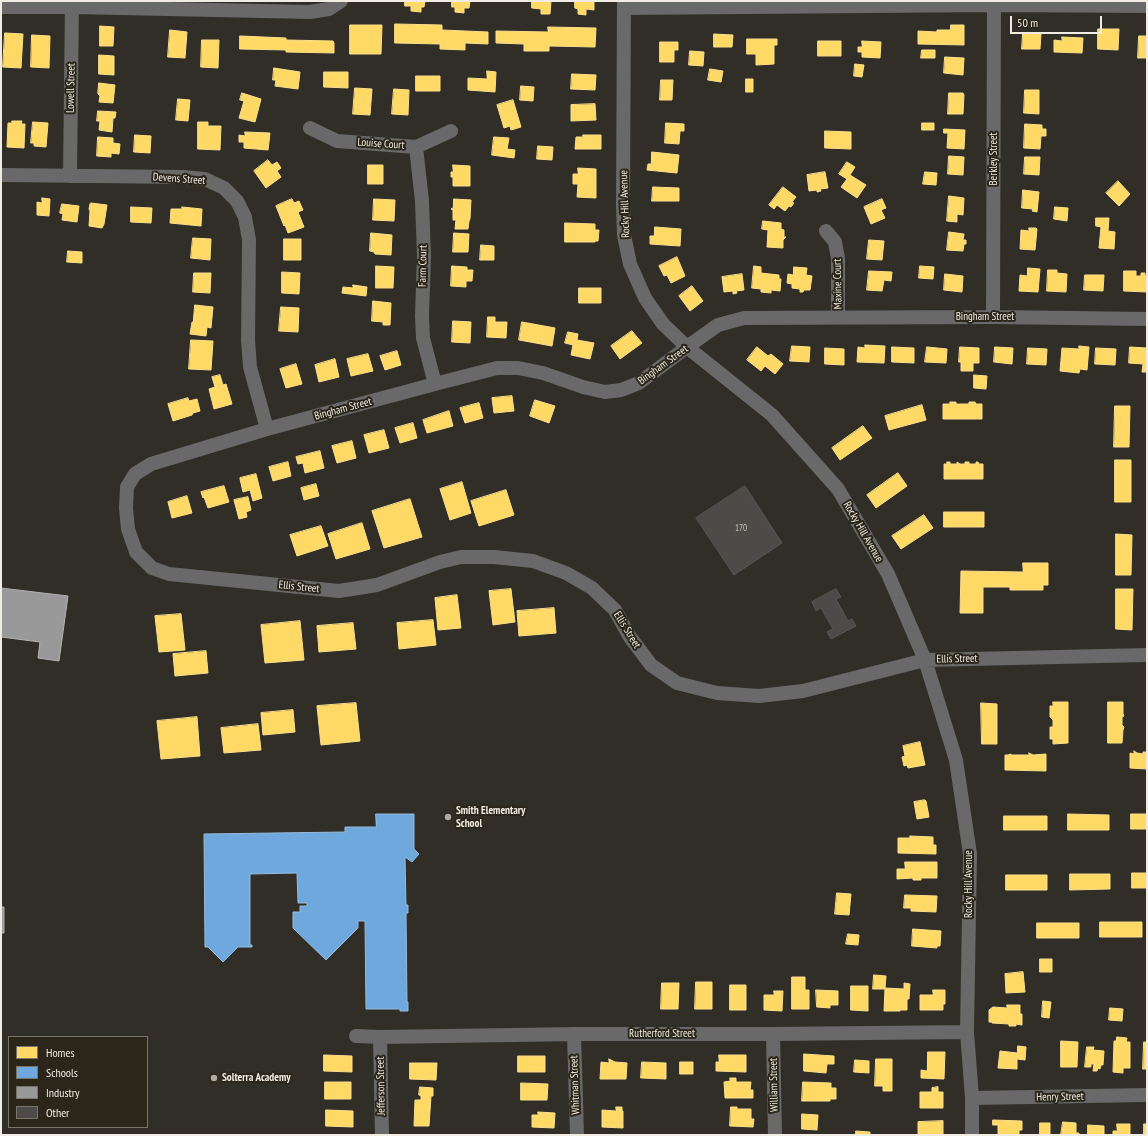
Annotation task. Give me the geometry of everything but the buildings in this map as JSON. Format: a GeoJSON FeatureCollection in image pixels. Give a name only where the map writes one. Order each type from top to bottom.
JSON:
{"type":"FeatureCollection","features":[{"type":"Feature","properties":{"kind":"street"},"geometry":{"type":"LineString","coordinates":[[1,7],[72,4],[310,12],[329,9],[341,1]]}},
{"type":"Feature","properties":{"kind":"street"},"geometry":{"type":"LineString","coordinates":[[624,4],[994,3],[1147,6]]}},
{"type":"Feature","properties":{"kind":"street","name":"Berkley Street"},"geometry":{"type":"LineString","coordinates":[[993,317],[994,3]]}},
{"type":"Feature","properties":{"kind":"street","name":"Lowell Street"},"geometry":{"type":"LineString","coordinates":[[70,176],[72,4]]}},
{"type":"Feature","properties":{"kind":"street","name":"Rocky Hill Avenue"},"geometry":{"type":"LineString","coordinates":[[624,4],[623,205],[624,235],[630,264],[645,298],[663,324],[687,347],[772,415],[838,489],[888,574],[925,660],[956,760],[970,854],[967,1032],[972,1098],[972,1135]]}},
{"type":"Feature","properties":{"kind":"street","name":"Louise Court"},"geometry":{"type":"LineString","coordinates":[[310,128],[337,141],[416,147],[451,131]]}},
{"type":"Feature","properties":{"kind":"street","name":"Farm Court"},"geometry":{"type":"LineString","coordinates":[[416,147],[422,201],[424,256],[422,316],[423,338],[435,384]]}},
{"type":"Feature","properties":{"kind":"street","name":"Devens Street"},"geometry":{"type":"LineString","coordinates":[[1,175],[205,179],[224,188],[237,201],[245,218],[249,240],[248,340],[250,367],[267,429]]}},
{"type":"Feature","properties":{"kind":"street","name":"Maxine Court"},"geometry":{"type":"LineString","coordinates":[[826,231],[835,242],[838,258],[838,317]]}},
{"type":"Feature","properties":{"kind":"street","name":"Bingham Street"},"geometry":{"type":"LineString","coordinates":[[127,487],[135,474],[151,464],[267,429],[497,368],[518,368],[543,373],[583,387],[604,392],[621,390],[639,384],[718,325],[744,318],[1147,318]]}},
{"type":"Feature","properties":{"kind":"street","name":"Ellis Street"},"geometry":{"type":"LineString","coordinates":[[127,487],[126,508],[128,529],[136,552],[152,568],[169,574],[339,591],[377,585],[440,562],[461,558],[494,557],[533,561],[566,572],[592,588],[615,610],[630,637],[650,666],[677,684],[717,693],[759,696],[803,691],[925,660],[1147,654]]}},
{"type":"Feature","properties":{"kind":"street","name":"Rutherford Street"},"geometry":{"type":"LineString","coordinates":[[356,1036],[967,1032]]}},
{"type":"Feature","properties":{"kind":"street","name":"Whitman Street"},"geometry":{"type":"LineString","coordinates":[[574,1034],[577,1135]]}},
{"type":"Feature","properties":{"kind":"street","name":"William Street"},"geometry":{"type":"LineString","coordinates":[[773,1034],[775,1135]]}},
{"type":"Feature","properties":{"kind":"street","name":"Jefferson Street"},"geometry":{"type":"LineString","coordinates":[[380,1037],[382,1135]]}},
{"type":"Feature","properties":{"kind":"street","name":"Henry Street"},"geometry":{"type":"LineString","coordinates":[[972,1098],[1147,1095]]}},
{"type":"Feature","properties":{"kind":"place","name":"Smith Elementary School"},"geometry":{"type":"Point","coordinates":[448,817]}},
{"type":"Feature","properties":{"kind":"place","name":"Solterra Academy"},"geometry":{"type":"Point","coordinates":[214,1078]}}]}
